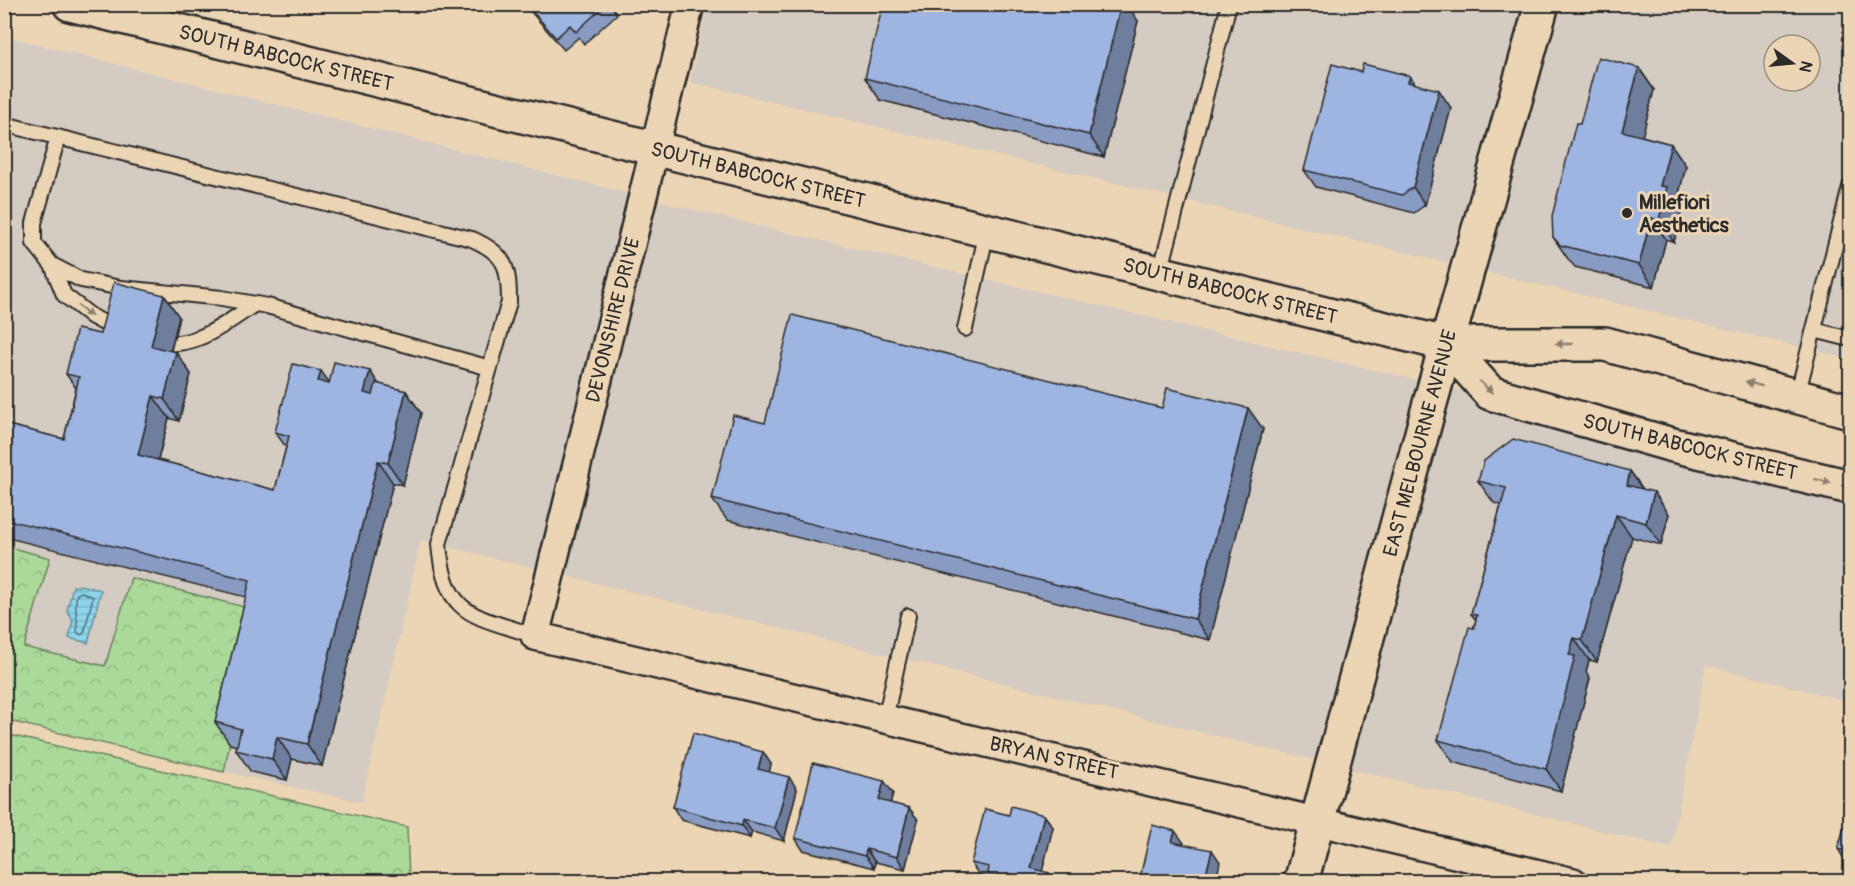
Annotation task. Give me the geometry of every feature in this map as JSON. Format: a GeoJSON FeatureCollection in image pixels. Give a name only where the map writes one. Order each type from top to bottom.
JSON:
{"type":"FeatureCollection","features":[{"type":"Feature","properties":{"kind":"main road","name":"SOUTH BABCOCK STREET"},"geometry":{"type":"LineString","coordinates":[[70,4],[1446,344],[1605,344],[1851,411]]}},
{"type":"Feature","properties":{"kind":"main road","name":"EAST MELBOURNE AVENUE"},"geometry":{"type":"LineString","coordinates":[[1301,882],[1446,344],[1542,4]]}},
{"type":"Feature","properties":{"kind":"main road","name":"SOUTH BABCOCK STREET"},"geometry":{"type":"LineString","coordinates":[[1446,344],[1490,393],[1669,444],[1851,487]]}},
{"type":"Feature","properties":{"kind":"street","name":"DEVONSHIRE DRIVE"},"geometry":{"type":"LineString","coordinates":[[535,636],[690,4]]}},
{"type":"Feature","properties":{"kind":"street","name":"BRYAN STREET"},"geometry":{"type":"LineString","coordinates":[[535,636],[1573,882]]}},
{"type":"Feature","properties":{"kind":"lane"},"geometry":{"type":"LineString","coordinates":[[1160,273],[1229,4]]}},
{"type":"Feature","properties":{"kind":"lane"},"geometry":{"type":"LineString","coordinates":[[4,124],[472,239],[491,248],[504,261],[509,279],[509,302],[439,544],[441,572],[453,600],[472,614],[535,636]]}},
{"type":"Feature","properties":{"kind":"lane"},"geometry":{"type":"LineString","coordinates":[[58,137],[34,223],[34,243],[52,265],[64,295],[91,316],[125,335],[162,343],[188,342],[214,332],[255,304]]}},
{"type":"Feature","properties":{"kind":"lane"},"geometry":{"type":"LineString","coordinates":[[1797,396],[1851,187]]}},
{"type":"Feature","properties":{"kind":"lane"},"geometry":{"type":"LineString","coordinates":[[965,329],[987,231]]}},
{"type":"Feature","properties":{"kind":"lane"},"geometry":{"type":"LineString","coordinates":[[52,265],[81,280],[121,288],[255,304],[490,368]]}},
{"type":"Feature","properties":{"kind":"lane"},"geometry":{"type":"LineString","coordinates":[[1814,330],[1851,339]]}},
{"type":"Feature","properties":{"kind":"lane"},"geometry":{"type":"LineString","coordinates":[[885,718],[908,616]]}},
{"type":"Feature","properties":{"kind":"shaded area"},"geometry":{"type":"Polygon","coordinates":[[[707,5],[1522,5],[1449,263],[690,82],[707,5]]]}},
{"type":"Feature","properties":{"kind":"shaded area"},"geometry":{"type":"Polygon","coordinates":[[[1562,5],[1850,5],[1850,359],[1486,272],[1562,5]]]}},
{"type":"Feature","properties":{"kind":"shaded area"},"geometry":{"type":"Polygon","coordinates":[[[4,36],[737,221],[1416,380],[1314,760],[421,540],[362,802],[224,772],[255,610],[105,666],[24,646],[50,558],[5,546],[4,36]]]}},
{"type":"Feature","properties":{"kind":"shaded area"},"geometry":{"type":"Polygon","coordinates":[[[1453,389],[1466,392],[1485,409],[1665,460],[1850,504],[1850,702],[1706,665],[1671,848],[1351,769],[1453,389]]]}},
{"type":"Feature","properties":{"kind":"green space"},"geometry":{"type":"Polygon","coordinates":[[[5,546],[50,558],[24,647],[105,666],[131,578],[256,610],[224,772],[5,720],[5,546]]]}},
{"type":"Feature","properties":{"kind":"green space"},"geometry":{"type":"Polygon","coordinates":[[[5,734],[407,827],[409,881],[5,881],[5,734]]]}},
{"type":"Feature","properties":{"kind":"water"},"geometry":{"type":"Polygon","coordinates":[[[79,585],[101,590],[88,643],[69,638],[73,620],[67,611],[73,586],[78,587],[79,585]]]}},
{"type":"Feature","properties":{"kind":"building"},"geometry":{"type":"Polygon","coordinates":[[[526,4],[606,4],[576,32],[570,25],[556,38],[526,4]]]}},
{"type":"Feature","properties":{"kind":"building"},"geometry":{"type":"Polygon","coordinates":[[[883,4],[1121,4],[1089,135],[865,78],[883,4]]]}},
{"type":"Feature","properties":{"kind":"building"},"geometry":{"type":"Polygon","coordinates":[[[1598,57],[1639,68],[1622,131],[1671,144],[1660,186],[1667,187],[1659,220],[1651,218],[1639,265],[1560,245],[1553,237],[1552,216],[1576,123],[1580,124],[1598,57]]]}},
{"type":"Feature","properties":{"kind":"building"},"geometry":{"type":"Polygon","coordinates":[[[1332,64],[1361,72],[1363,64],[1410,76],[1408,82],[1439,90],[1413,187],[1402,195],[1304,170],[1332,64]]]}},
{"type":"Feature","properties":{"kind":"building"},"geometry":{"type":"Polygon","coordinates":[[[114,282],[164,295],[151,346],[176,352],[164,399],[153,396],[138,455],[275,490],[289,436],[275,432],[293,364],[321,371],[318,381],[329,384],[334,362],[370,371],[364,393],[373,395],[376,383],[406,391],[388,463],[378,461],[307,744],[277,737],[272,759],[236,750],[241,729],[215,722],[250,580],[4,519],[4,424],[64,439],[79,377],[66,374],[77,329],[100,334],[114,282]]]}},
{"type":"Feature","properties":{"kind":"building"},"geometry":{"type":"Polygon","coordinates":[[[792,315],[1162,408],[1167,388],[1248,408],[1195,619],[712,499],[733,415],[765,423],[792,315]]]}},
{"type":"Feature","properties":{"kind":"building"},"geometry":{"type":"Polygon","coordinates":[[[1513,439],[1630,471],[1627,485],[1654,492],[1646,523],[1616,515],[1582,640],[1574,638],[1569,655],[1575,656],[1546,769],[1438,740],[1469,627],[1474,628],[1477,615],[1471,614],[1506,488],[1478,481],[1484,461],[1513,439]]]}},
{"type":"Feature","properties":{"kind":"building"},"geometry":{"type":"Polygon","coordinates":[[[693,733],[763,752],[758,769],[789,777],[775,828],[743,820],[742,826],[673,807],[693,733]]]}},
{"type":"Feature","properties":{"kind":"building"},"geometry":{"type":"Polygon","coordinates":[[[813,763],[884,781],[879,800],[909,808],[897,857],[866,849],[865,856],[795,838],[813,763]]]}},
{"type":"Feature","properties":{"kind":"building"},"geometry":{"type":"Polygon","coordinates":[[[1851,804],[1851,853],[1838,849],[1851,804]]]}},
{"type":"Feature","properties":{"kind":"building"},"geometry":{"type":"Polygon","coordinates":[[[1011,806],[1044,815],[1031,868],[1049,873],[1047,882],[1019,882],[988,874],[989,867],[971,863],[985,809],[1009,815],[1011,806]]]}},
{"type":"Feature","properties":{"kind":"building"},"geometry":{"type":"Polygon","coordinates":[[[1152,825],[1175,831],[1172,842],[1212,850],[1204,882],[1139,882],[1152,825]]]}},
{"type":"Feature","properties":{"kind":"place","name":"Millefiori Aesthetics"},"geometry":{"type":"Point","coordinates":[1627,213]}}]}
